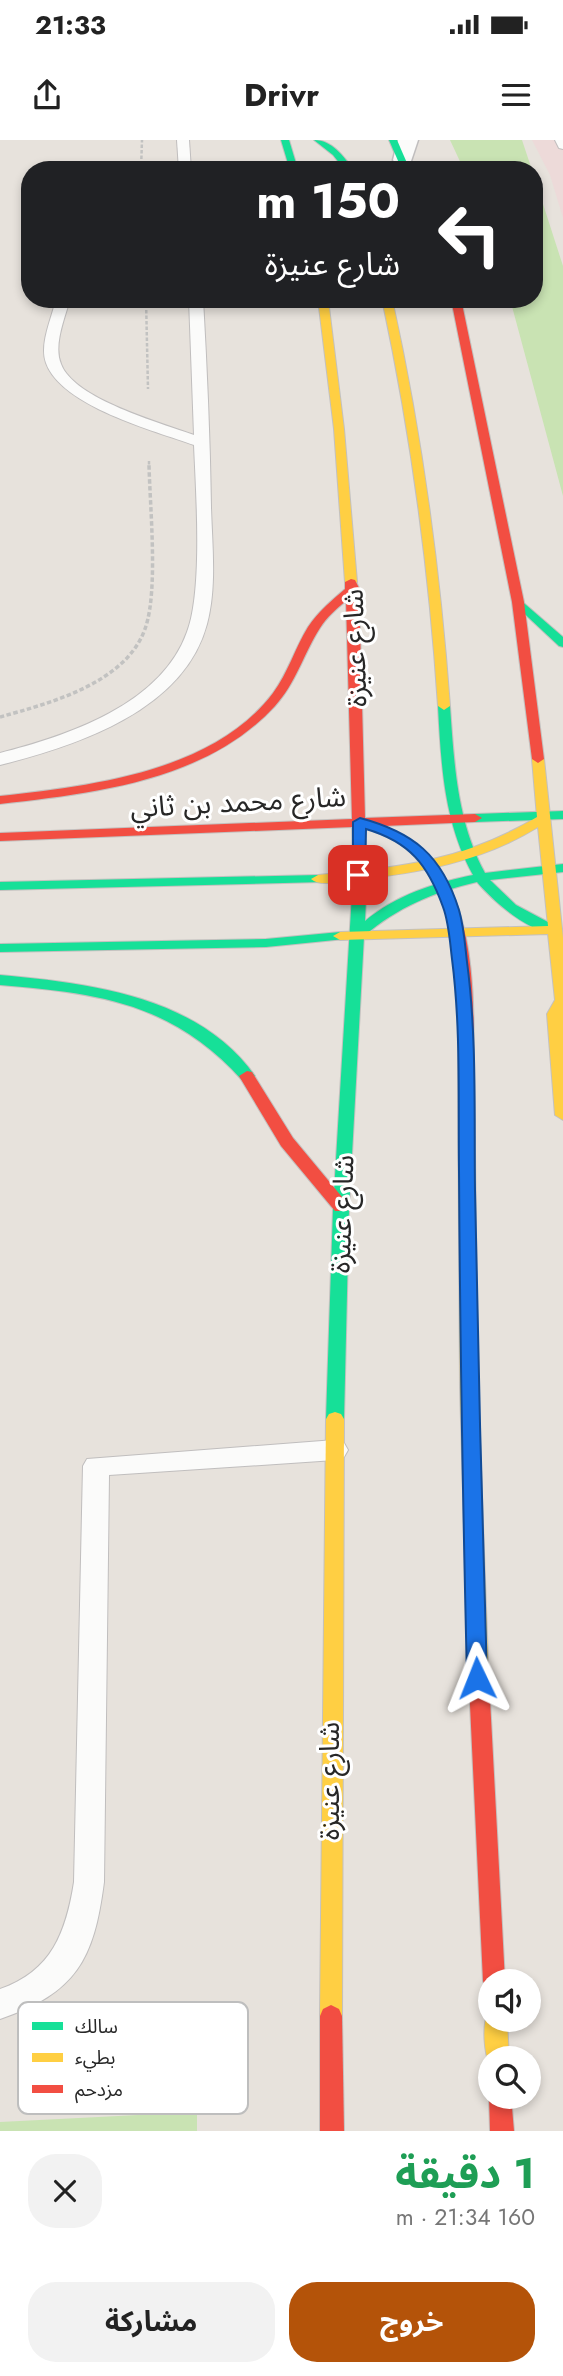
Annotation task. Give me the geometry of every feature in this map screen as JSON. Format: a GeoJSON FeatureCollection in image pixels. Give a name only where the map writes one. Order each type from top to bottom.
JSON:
{"type":"FeatureCollection","features":[{"type":"Feature","properties":{"kind":"main road"},"geometry":{"type":"LineString","coordinates":[[285,140],[291,161]]}},
{"type":"Feature","properties":{"kind":"main road"},"geometry":{"type":"LineString","coordinates":[[317,140],[343,161]]}},
{"type":"Feature","properties":{"kind":"main road"},"geometry":{"type":"LineString","coordinates":[[393,140],[403,161]]}},
{"type":"Feature","properties":{"kind":"main road","name":"شارع عنيزة"},"geometry":{"type":"LineString","coordinates":[[324,308],[353,588],[360,822],[341,1207],[328,1776],[332,2131]]}},
{"type":"Feature","properties":{"kind":"main road"},"geometry":{"type":"LineString","coordinates":[[389,308],[401,356],[427,514],[451,782],[460,819],[470,854],[495,897],[508,908],[558,929]]}},
{"type":"Feature","properties":{"kind":"main road"},"geometry":{"type":"LineString","coordinates":[[458,308],[518,602],[545,816],[556,869],[562,1000],[554,1014],[563,1115]]}},
{"type":"Feature","properties":{"kind":"main road"},"geometry":{"type":"LineString","coordinates":[[0,800],[114,782],[154,771],[222,741],[250,723],[269,705],[285,685],[318,622],[353,588]]}},
{"type":"Feature","properties":{"kind":"main road"},"geometry":{"type":"LineString","coordinates":[[518,602],[538,617],[563,643]]}},
{"type":"Feature","properties":{"kind":"main road","name":"شارع محمد بن ثاني"},"geometry":{"type":"LineString","coordinates":[[0,838],[563,815]]}},
{"type":"Feature","properties":{"kind":"main road"},"geometry":{"type":"LineString","coordinates":[[0,886],[268,881],[358,875],[430,865],[470,854],[525,834],[545,816]]}},
{"type":"Feature","properties":{"kind":"main road"},"geometry":{"type":"LineString","coordinates":[[360,822],[395,833],[409,841],[430,865],[451,909],[465,1003],[469,1391],[476,1637],[493,1969]]}},
{"type":"Feature","properties":{"kind":"main road"},"geometry":{"type":"LineString","coordinates":[[356,935],[379,912],[416,895],[482,878],[556,869]]}},
{"type":"Feature","properties":{"kind":"main road"},"geometry":{"type":"LineString","coordinates":[[0,948],[265,943],[356,935],[558,929]]}},
{"type":"Feature","properties":{"kind":"main road"},"geometry":{"type":"LineString","coordinates":[[0,980],[89,991],[141,1003],[167,1014],[214,1043],[249,1079],[280,1132],[341,1207]]}},
{"type":"Feature","properties":{"kind":"main road"},"geometry":{"type":"LineString","coordinates":[[501,2109],[502,2131]]}},
{"type":"Feature","properties":{"kind":"street"},"geometry":{"type":"LineString","coordinates":[[405,161],[408,140]]}},
{"type":"Feature","properties":{"kind":"lane"},"geometry":{"type":"LineString","coordinates":[[183,140],[184,161]]}},
{"type":"Feature","properties":{"kind":"lane"},"geometry":{"type":"LineString","coordinates":[[561,140],[563,145]]}},
{"type":"Feature","properties":{"kind":"lane"},"geometry":{"type":"LineString","coordinates":[[61,308],[51,350],[55,370],[75,389],[204,443]]}},
{"type":"Feature","properties":{"kind":"lane"},"geometry":{"type":"LineString","coordinates":[[0,759],[39,749],[100,723],[148,693],[181,659],[192,642],[202,607],[204,443],[196,308]]}},
{"type":"Feature","properties":{"kind":"lane"},"geometry":{"type":"LineString","coordinates":[[0,2004],[21,1999],[52,1979],[75,1950],[85,1918],[89,1882],[96,1466],[335,1450]]}},
{"type":"Feature","properties":{"kind":"path"},"geometry":{"type":"LineString","coordinates":[[141,161],[142,140]]}},
{"type":"Feature","properties":{"kind":"path"},"geometry":{"type":"LineString","coordinates":[[0,717],[46,702],[103,677],[130,655],[144,638],[150,621],[151,604],[146,308]]}},
{"type":"Feature","properties":{"kind":"shaded area"},"geometry":{"type":"Polygon","coordinates":[[[532,140],[563,140],[563,218],[550,175],[532,140]]]}},
{"type":"Feature","properties":{"kind":"green space"},"geometry":{"type":"Polygon","coordinates":[[[450,140],[522,140],[529,161],[460,161],[450,140]]]}},
{"type":"Feature","properties":{"kind":"green space"},"geometry":{"type":"Polygon","coordinates":[[[543,204],[563,266],[563,496],[512,308],[543,308],[543,204]]]}},
{"type":"Feature","properties":{"kind":"green space"},"geometry":{"type":"Polygon","coordinates":[[[197,2114],[197,2131],[0,2131],[0,2122],[197,2114]]]}},
{"type":"Feature","properties":{"kind":"traffic: fast"},"geometry":{"type":"LineString","coordinates":[[285,140],[291,161]]}},
{"type":"Feature","properties":{"kind":"traffic: fast"},"geometry":{"type":"LineString","coordinates":[[318,140],[343,161]]}},
{"type":"Feature","properties":{"kind":"traffic: fast"},"geometry":{"type":"LineString","coordinates":[[393,140],[402,161]]}},
{"type":"Feature","properties":{"kind":"traffic: fast"},"geometry":{"type":"LineString","coordinates":[[518,602],[563,643]]}},
{"type":"Feature","properties":{"kind":"traffic: fast"},"geometry":{"type":"LineString","coordinates":[[444,706],[450,781],[461,834],[471,858],[483,880],[498,898],[524,916],[554,929]]}},
{"type":"Feature","properties":{"kind":"traffic: fast"},"geometry":{"type":"LineString","coordinates":[[475,818],[563,815]]}},
{"type":"Feature","properties":{"kind":"traffic: fast"},"geometry":{"type":"LineString","coordinates":[[356,935],[378,917],[427,892],[507,873],[563,868]]}},
{"type":"Feature","properties":{"kind":"traffic: fast"},"geometry":{"type":"LineString","coordinates":[[335,1419],[341,1209],[360,877]]}},
{"type":"Feature","properties":{"kind":"traffic: fast"},"geometry":{"type":"LineString","coordinates":[[0,886],[318,879]]}},
{"type":"Feature","properties":{"kind":"traffic: fast"},"geometry":{"type":"LineString","coordinates":[[0,948],[266,943],[340,936]]}},
{"type":"Feature","properties":{"kind":"traffic: fast"},"geometry":{"type":"LineString","coordinates":[[0,980],[102,993],[167,1014],[197,1030],[224,1050],[247,1076]]}},
{"type":"Feature","properties":{"kind":"traffic: slow"},"geometry":{"type":"LineString","coordinates":[[324,308],[339,429],[351,582]]}},
{"type":"Feature","properties":{"kind":"traffic: slow"},"geometry":{"type":"LineString","coordinates":[[389,308],[417,450],[431,552],[444,706]]}},
{"type":"Feature","properties":{"kind":"traffic: slow"},"geometry":{"type":"LineString","coordinates":[[538,759],[562,1000],[554,1014],[563,1115]]}},
{"type":"Feature","properties":{"kind":"traffic: slow"},"geometry":{"type":"LineString","coordinates":[[318,879],[408,869],[464,857],[518,834],[544,818]]}},
{"type":"Feature","properties":{"kind":"traffic: slow"},"geometry":{"type":"LineString","coordinates":[[340,936],[547,930]]}},
{"type":"Feature","properties":{"kind":"traffic: slow"},"geometry":{"type":"LineString","coordinates":[[466,1075],[469,1387],[478,1662]]}},
{"type":"Feature","properties":{"kind":"traffic: slow"},"geometry":{"type":"LineString","coordinates":[[331,2016],[335,1419]]}},
{"type":"Feature","properties":{"kind":"traffic: slow"},"geometry":{"type":"LineString","coordinates":[[497,2032],[497,2046]]}},
{"type":"Feature","properties":{"kind":"traffic: jam"},"geometry":{"type":"LineString","coordinates":[[458,308],[518,602],[538,759]]}},
{"type":"Feature","properties":{"kind":"traffic: jam"},"geometry":{"type":"LineString","coordinates":[[351,582],[360,877]]}},
{"type":"Feature","properties":{"kind":"traffic: jam"},"geometry":{"type":"LineString","coordinates":[[0,800],[72,791],[145,775],[213,748],[243,728],[270,704],[284,686],[315,626],[353,588]]}},
{"type":"Feature","properties":{"kind":"traffic: jam"},"geometry":{"type":"LineString","coordinates":[[0,837],[475,818]]}},
{"type":"Feature","properties":{"kind":"traffic: jam"},"geometry":{"type":"LineString","coordinates":[[360,822],[397,837],[417,851],[435,872],[448,897],[462,956],[466,1075]]}},
{"type":"Feature","properties":{"kind":"traffic: jam"},"geometry":{"type":"LineString","coordinates":[[247,1076],[287,1142],[341,1207]]}},
{"type":"Feature","properties":{"kind":"traffic: jam"},"geometry":{"type":"LineString","coordinates":[[478,1662],[493,1969]]}},
{"type":"Feature","properties":{"kind":"traffic: jam"},"geometry":{"type":"LineString","coordinates":[[331,2016],[332,2131]]}},
{"type":"Feature","properties":{"kind":"traffic: jam"},"geometry":{"type":"LineString","coordinates":[[501,2109],[502,2131]]}},
{"type":"Feature","properties":{"kind":"route"},"geometry":{"type":"LineString","coordinates":[[358,875],[360,822],[395,833],[409,841],[422,853],[442,888],[451,909],[456,932],[465,1003],[469,1391],[477,1678]]}}]}
